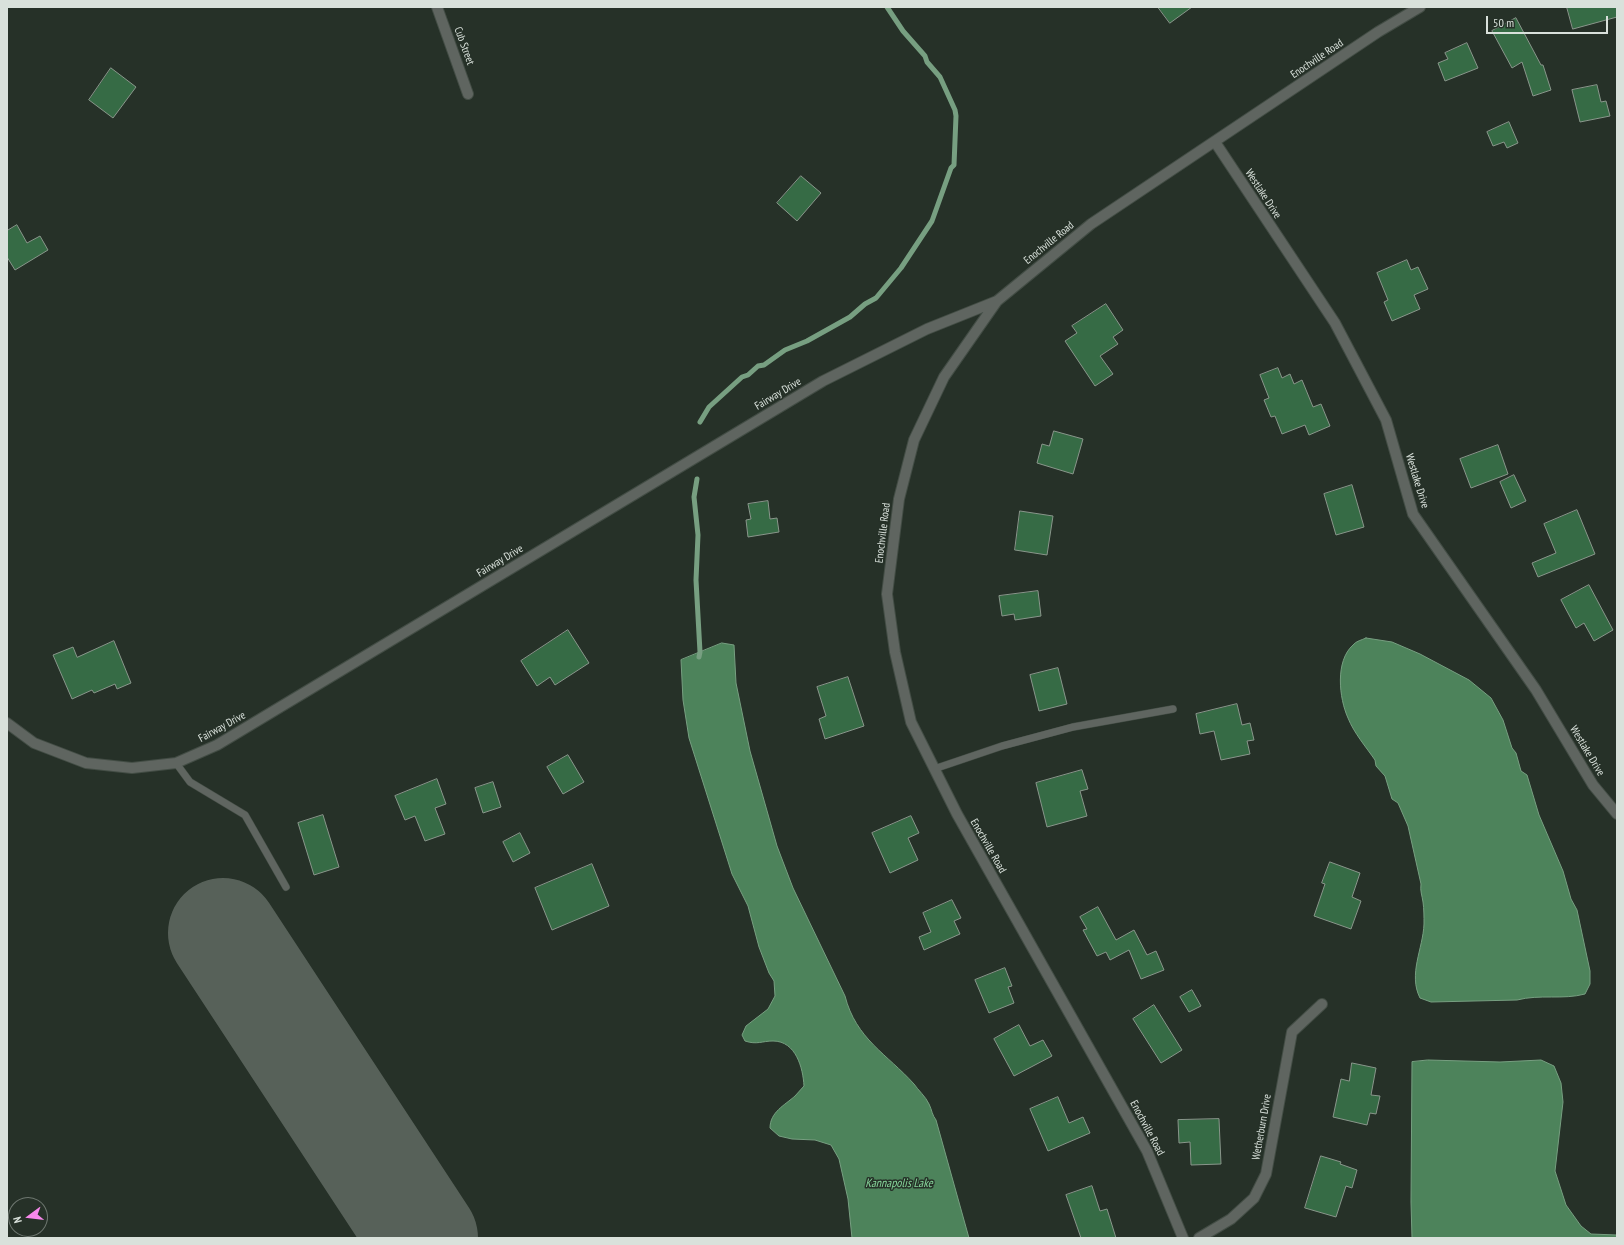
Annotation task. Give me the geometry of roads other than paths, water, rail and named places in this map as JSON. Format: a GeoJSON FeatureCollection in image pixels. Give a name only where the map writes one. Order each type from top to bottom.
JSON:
{"type":"FeatureCollection","features":[{"type":"Feature","properties":{"kind":"street","name":"Cub Street"},"geometry":{"type":"LineString","coordinates":[[437,7],[468,94]]}},
{"type":"Feature","properties":{"kind":"street","name":"Enochville Road"},"geometry":{"type":"LineString","coordinates":[[1183,1238],[1147,1150],[957,814],[911,722],[893,637],[887,594],[898,506],[914,440],[944,377],[997,301],[1091,224],[1378,32],[1420,7]]}},
{"type":"Feature","properties":{"kind":"street","name":"Westlake Drive"},"geometry":{"type":"LineString","coordinates":[[1215,142],[1335,323],[1386,420],[1413,514],[1536,690],[1593,785],[1617,814]]}},
{"type":"Feature","properties":{"kind":"street","name":"Fairway Drive"},"geometry":{"type":"LineString","coordinates":[[7,723],[34,743],[86,763],[132,768],[176,763],[217,744],[823,381],[927,329],[997,301]]}},
{"type":"Feature","properties":{"kind":"street","name":"Wetherburn Drive"},"geometry":{"type":"LineString","coordinates":[[1199,1238],[1231,1219],[1254,1198],[1266,1174],[1292,1032],[1322,1004]]}},
{"type":"Feature","properties":{"kind":"lane"},"geometry":{"type":"LineString","coordinates":[[934,769],[1002,746],[1073,728],[1173,709]]}},
{"type":"Feature","properties":{"kind":"lane"},"geometry":{"type":"LineString","coordinates":[[176,763],[190,782],[245,815],[286,887]]}},
{"type":"Feature","properties":{"kind":"water"},"geometry":{"type":"Polygon","coordinates":[[[1366,638],[1392,642],[1420,654],[1469,680],[1491,698],[1503,720],[1512,748],[1516,753],[1521,771],[1527,775],[1539,815],[1563,871],[1571,899],[1577,910],[1590,971],[1590,984],[1585,994],[1568,997],[1534,997],[1517,1000],[1431,1002],[1420,998],[1415,980],[1417,961],[1423,933],[1424,907],[1421,884],[1408,826],[1398,803],[1392,799],[1385,776],[1376,766],[1375,760],[1351,724],[1342,700],[1340,680],[1343,660],[1347,652],[1356,642],[1366,638]]]}},
{"type":"Feature","properties":{"kind":"water","name":"Kannapolis Lake"},"geometry":{"type":"Polygon","coordinates":[[[722,643],[734,645],[736,683],[750,751],[777,846],[793,888],[857,1024],[874,1045],[914,1084],[929,1104],[936,1120],[969,1238],[852,1238],[848,1199],[839,1159],[831,1145],[815,1140],[792,1139],[779,1136],[770,1128],[772,1118],[775,1113],[804,1086],[802,1071],[793,1050],[781,1042],[749,1042],[745,1041],[742,1035],[746,1026],[768,1009],[775,996],[774,981],[769,973],[759,947],[748,906],[732,874],[689,738],[683,700],[681,660],[722,643]]]}},
{"type":"Feature","properties":{"kind":"water"},"geometry":{"type":"Polygon","coordinates":[[[1428,1060],[1500,1062],[1541,1060],[1554,1066],[1561,1083],[1563,1102],[1555,1171],[1566,1205],[1581,1226],[1591,1234],[1617,1235],[1617,1238],[1412,1238],[1412,1062],[1428,1060]]]}},
{"type":"Feature","properties":{"kind":"waterway"},"geometry":{"type":"LineString","coordinates":[[700,422],[709,407],[742,377],[748,375],[758,366],[764,365],[785,350],[807,341],[850,317],[865,304],[876,298],[901,268],[932,221],[951,168],[954,165],[955,110],[940,77],[927,62],[925,56],[903,31],[887,7]]}},
{"type":"Feature","properties":{"kind":"waterway"},"geometry":{"type":"LineString","coordinates":[[697,479],[694,497],[698,535],[696,580],[699,657]]}}]}
